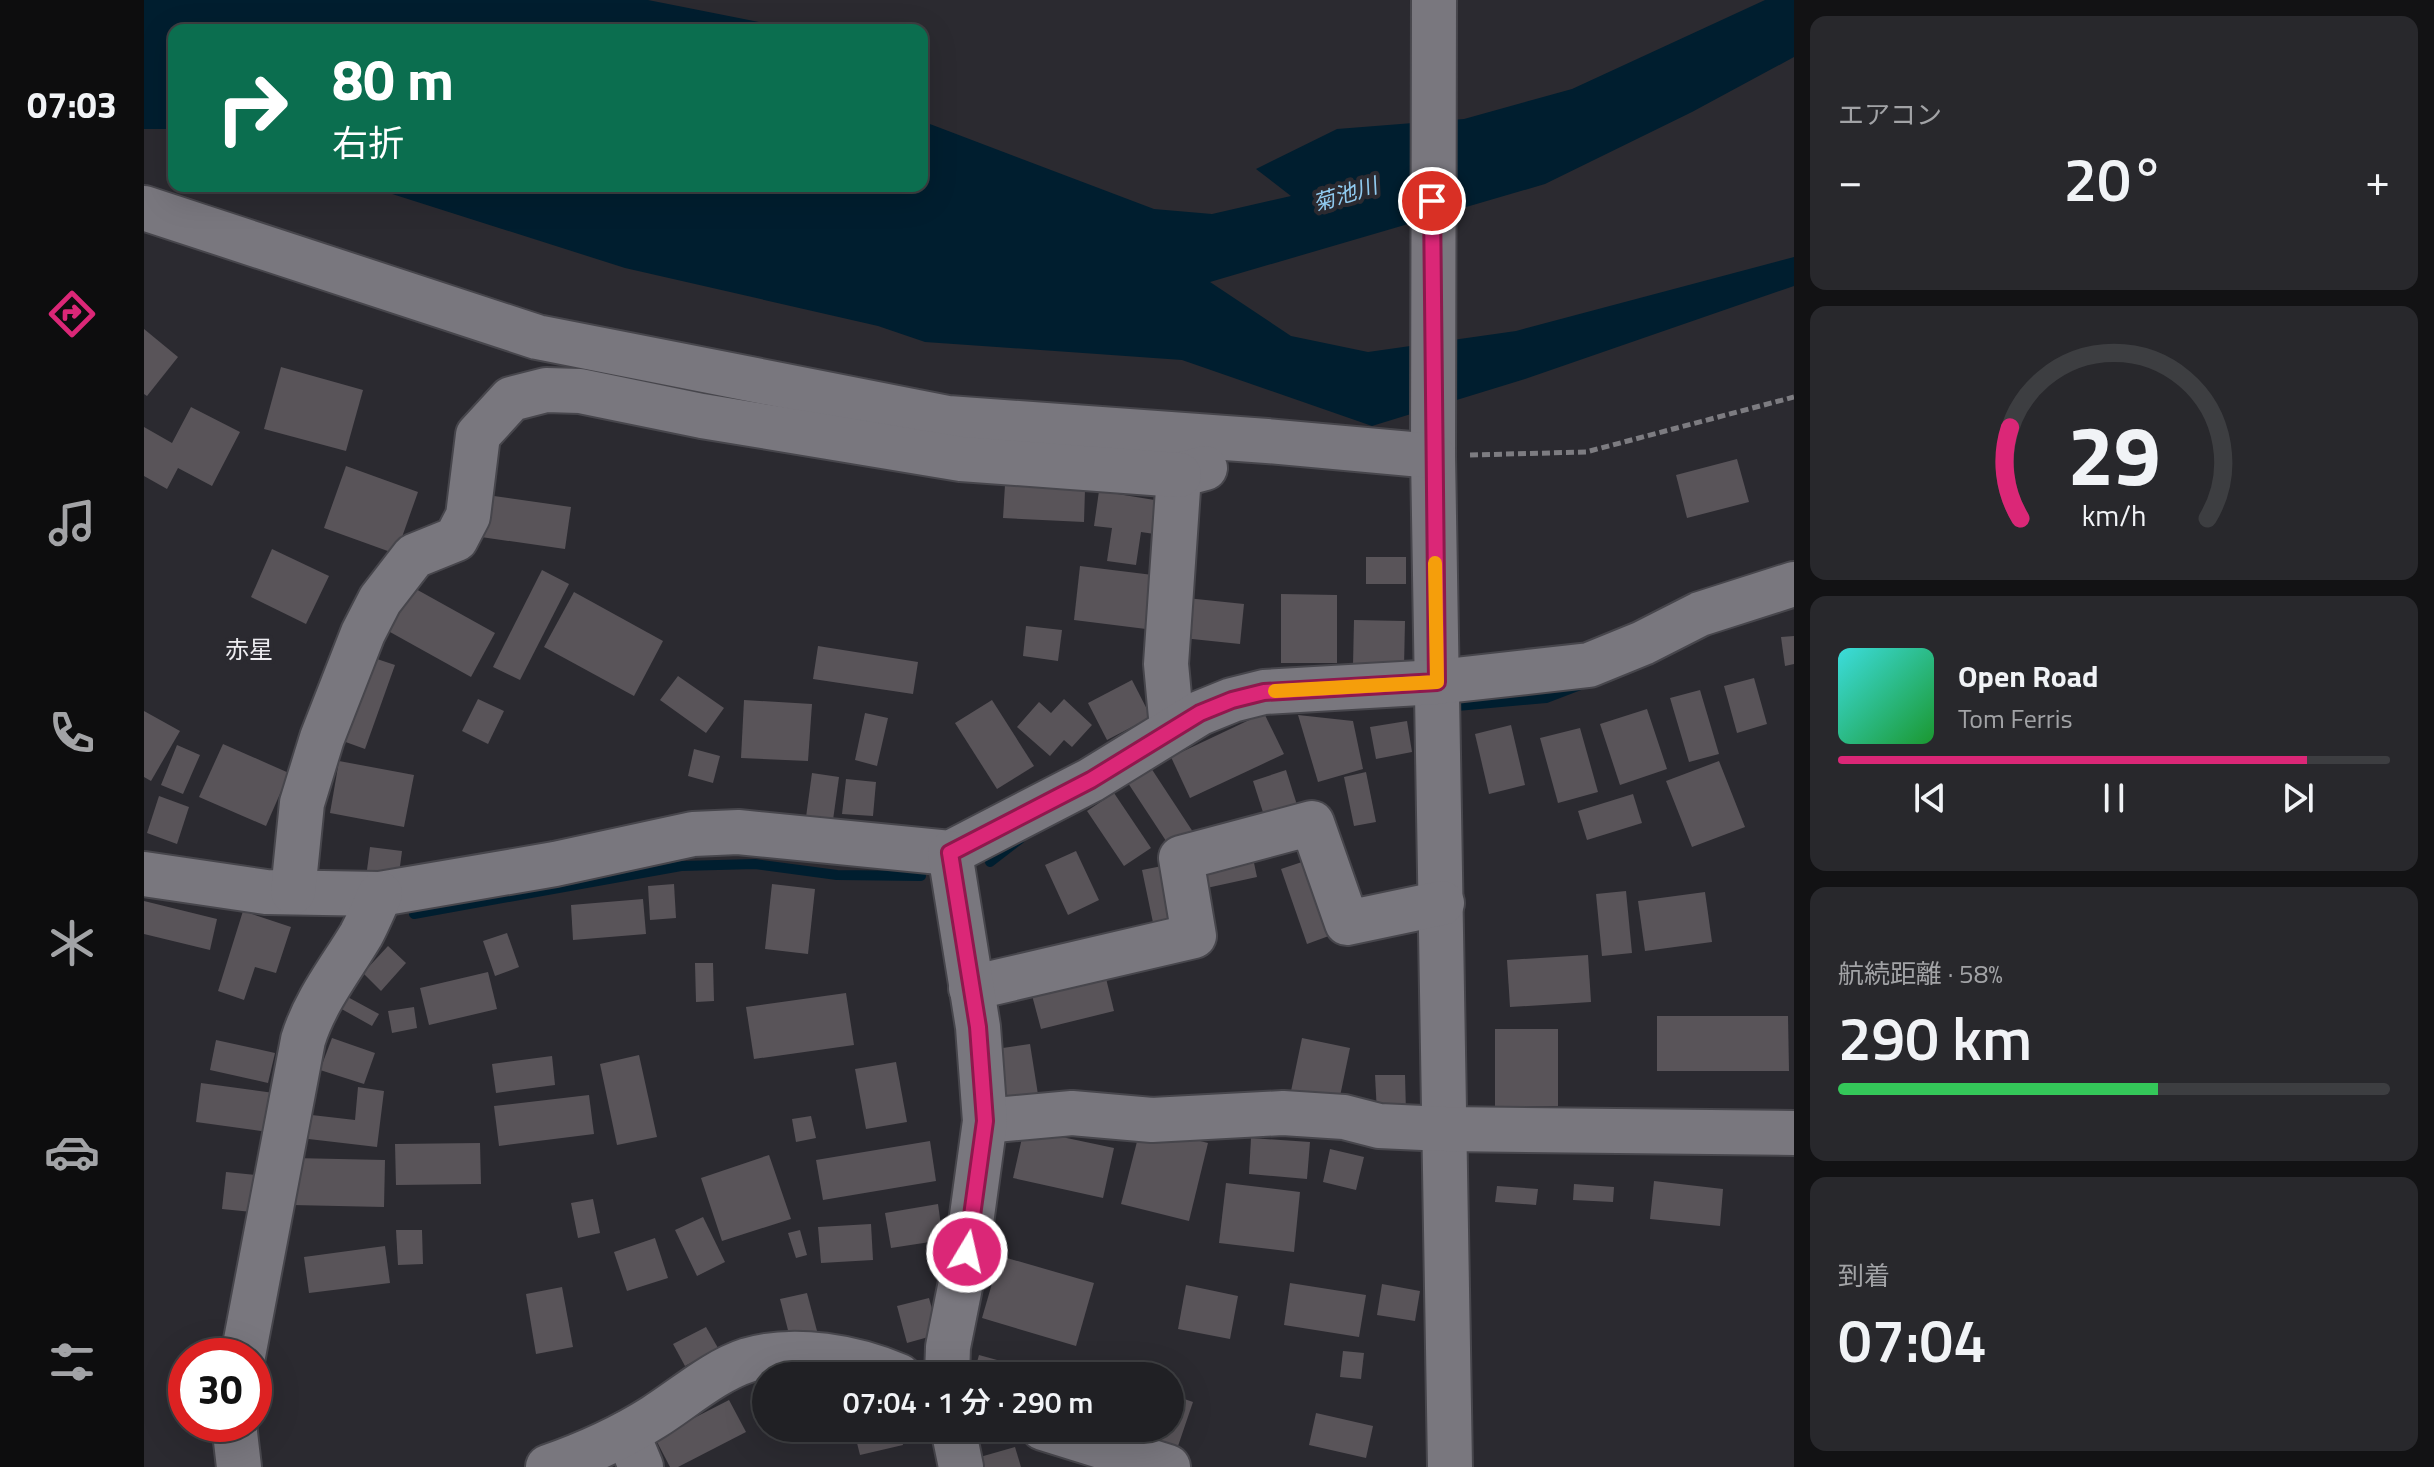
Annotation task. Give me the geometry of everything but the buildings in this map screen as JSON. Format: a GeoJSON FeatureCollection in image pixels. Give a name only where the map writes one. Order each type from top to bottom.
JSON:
{"type":"FeatureCollection","features":[{"type":"Feature","properties":{"kind":"street"},"geometry":{"type":"LineString","coordinates":[[1434,0],[1433,456],[1450,1467]]}},
{"type":"Feature","properties":{"kind":"street"},"geometry":{"type":"LineString","coordinates":[[144,208],[537,337],[948,418],[1433,456]]}},
{"type":"Feature","properties":{"kind":"street"},"geometry":{"type":"LineString","coordinates":[[293,892],[302,803],[322,738],[363,633],[380,600],[414,556],[456,539],[468,516],[478,435],[511,399],[546,390],[580,391],[702,416],[961,459],[1179,475],[1297,444]]}},
{"type":"Feature","properties":{"kind":"street"},"geometry":{"type":"LineString","coordinates":[[1172,728],[1166,664],[1179,475]]}},
{"type":"Feature","properties":{"kind":"street"},"geometry":{"type":"LineString","coordinates":[[144,874],[225,887],[380,894],[555,864],[693,834],[738,832],[950,853],[1091,780],[1172,728],[1232,700],[1264,692],[1437,682],[1589,665],[1643,643],[1700,614],[1794,584]]}},
{"type":"Feature","properties":{"kind":"street"},"geometry":{"type":"LineString","coordinates":[[971,988],[1194,936],[1181,858],[1312,823],[1347,923],[1442,903]]}},
{"type":"Feature","properties":{"kind":"street"},"geometry":{"type":"LineString","coordinates":[[947,1362],[985,1121],[978,1027],[950,853]]}},
{"type":"Feature","properties":{"kind":"street"},"geometry":{"type":"LineString","coordinates":[[246,1338],[309,1019],[362,933],[380,894]]}},
{"type":"Feature","properties":{"kind":"street"},"geometry":{"type":"LineString","coordinates":[[985,1121],[1072,1113],[1152,1120],[1283,1113],[1344,1117],[1379,1126],[1445,1129],[1794,1133]]}},
{"type":"Feature","properties":{"kind":"street"},"geometry":{"type":"LineString","coordinates":[[548,1467],[634,1450],[714,1377],[748,1360],[801,1353],[854,1362]]}},
{"type":"Feature","properties":{"kind":"street"},"geometry":{"type":"LineString","coordinates":[[236,1442],[239,1467]]}},
{"type":"Feature","properties":{"kind":"street"},"geometry":{"type":"LineString","coordinates":[[956,1442],[961,1467]]}},
{"type":"Feature","properties":{"kind":"street"},"geometry":{"type":"LineString","coordinates":[[1088,1442],[1168,1467]]}},
{"type":"Feature","properties":{"kind":"path"},"geometry":{"type":"LineString","coordinates":[[1433,456],[1586,452],[1794,397]]}},
{"type":"Feature","properties":{"kind":"water"},"geometry":{"type":"Polygon","coordinates":[[[144,0],[648,0],[769,24],[168,24],[168,129],[144,129],[144,0]]]}},
{"type":"Feature","properties":{"kind":"water","name":"菊池川"},"geometry":{"type":"Polygon","coordinates":[[[1765,0],[1794,0],[1794,57],[1692,112],[1545,184],[1210,282],[1291,336],[1368,352],[1516,331],[1794,257],[1794,286],[1525,379],[1372,426],[1182,360],[925,342],[878,326],[625,268],[386,192],[928,192],[928,123],[1154,209],[1212,214],[1291,196],[1256,169],[1337,129],[1464,119],[1572,89],[1765,0]]]}},
{"type":"Feature","properties":{"kind":"waterway"},"geometry":{"type":"LineString","coordinates":[[1457,706],[1546,698],[1580,685]]}},
{"type":"Feature","properties":{"kind":"waterway"},"geometry":{"type":"LineString","coordinates":[[990,862],[1020,839]]}},
{"type":"Feature","properties":{"kind":"waterway"},"geometry":{"type":"LineString","coordinates":[[414,914],[681,866],[755,864],[837,875],[921,876]]}},
{"type":"Feature","properties":{"kind":"slow traffic"},"geometry":{"type":"LineString","coordinates":[[1275,691],[1437,682],[1435,563]]}},
{"type":"Feature","properties":{"kind":"district","name":"赤星"},"geometry":{"type":"Point","coordinates":[249,650]}},
{"type":"Feature","properties":{"kind":"route"},"geometry":{"type":"LineString","coordinates":[[967,1252],[985,1121],[978,1027],[950,853],[1091,780],[1172,728],[1232,700],[1264,692],[1437,682],[1432,201]]}}]}
